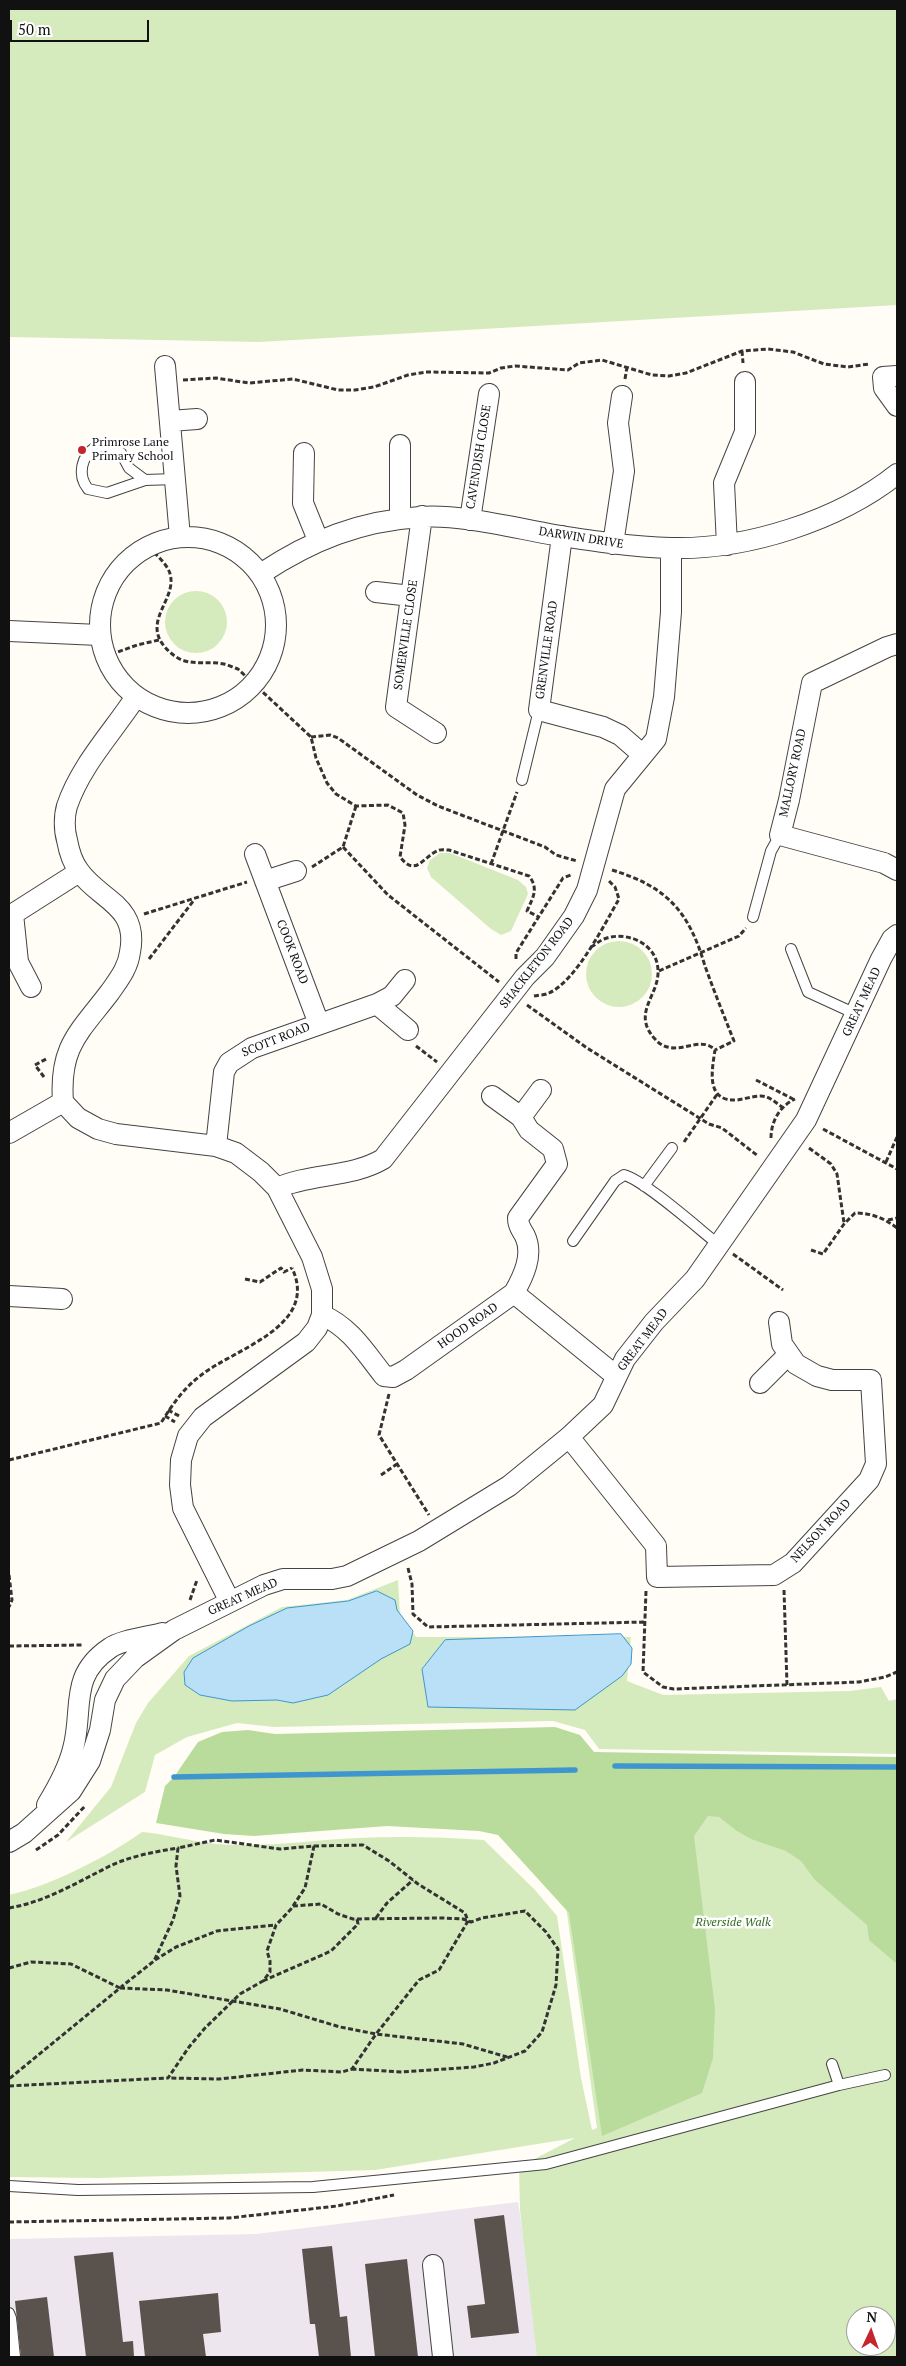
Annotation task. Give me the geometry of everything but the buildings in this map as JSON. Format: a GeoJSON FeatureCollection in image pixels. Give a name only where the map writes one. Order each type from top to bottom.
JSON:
{"type":"FeatureCollection","features":[{"type":"Feature","properties":{"kind":"street"},"geometry":{"type":"LineString","coordinates":[[165,374],[180,537]]}},
{"type":"Feature","properties":{"kind":"street"},"geometry":{"type":"LineString","coordinates":[[897,376],[883,377],[884,388],[897,406]]}},
{"type":"Feature","properties":{"kind":"street"},"geometry":{"type":"LineString","coordinates":[[727,545],[724,483],[745,432],[745,382]]}},
{"type":"Feature","properties":{"kind":"street","name":"CAVENDISH CLOSE"},"geometry":{"type":"LineString","coordinates":[[470,520],[488,394]]}},
{"type":"Feature","properties":{"kind":"street"},"geometry":{"type":"LineString","coordinates":[[613,544],[624,471],[618,423],[622,396]]}},
{"type":"Feature","properties":{"kind":"street"},"geometry":{"type":"LineString","coordinates":[[170,421],[196,419]]}},
{"type":"Feature","properties":{"kind":"street"},"geometry":{"type":"LineString","coordinates":[[400,445],[400,519]]}},
{"type":"Feature","properties":{"kind":"street"},"geometry":{"type":"LineString","coordinates":[[304,454],[303,503],[318,540]]}},
{"type":"Feature","properties":{"kind":"street","name":"DARWIN DRIVE"},"geometry":{"type":"LineString","coordinates":[[262,573],[318,540],[366,523],[422,516],[470,520],[613,544],[671,548],[727,545],[792,528],[846,507],[897,474]]}},
{"type":"Feature","properties":{"kind":"street","name":"SOMERVILLE CLOSE"},"geometry":{"type":"LineString","coordinates":[[422,516],[396,707],[436,733]]}},
{"type":"Feature","properties":{"kind":"street","name":"GRENVILLE ROAD"},"geometry":{"type":"LineString","coordinates":[[562,536],[539,710],[603,726],[620,735],[642,754]]}},
{"type":"Feature","properties":{"kind":"street"},"geometry":{"type":"LineString","coordinates":[[180,537],[200,538],[222,544],[246,556],[262,573],[273,597],[278,624],[274,648],[266,670],[254,684],[238,697],[224,704],[196,711],[181,712],[165,709],[135,698],[119,684],[104,657],[99,635],[100,612],[107,590],[119,572],[133,558],[149,547],[165,540],[180,537]]}},
{"type":"Feature","properties":{"kind":"street","name":"SHACKLETON ROAD"},"geometry":{"type":"LineString","coordinates":[[277,1188],[296,1180],[359,1170],[383,1159],[513,995],[525,977],[545,957],[574,916],[587,890],[615,789],[656,739],[664,697],[671,612],[671,548]]}},
{"type":"Feature","properties":{"kind":"street"},"geometry":{"type":"LineString","coordinates":[[376,592],[411,596]]}},
{"type":"Feature","properties":{"kind":"street"},"geometry":{"type":"LineString","coordinates":[[9,632],[99,635]]}},
{"type":"Feature","properties":{"kind":"street","name":"MALLORY ROAD"},"geometry":{"type":"LineString","coordinates":[[897,644],[812,683],[789,800],[780,835],[884,863],[897,870]]}},
{"type":"Feature","properties":{"kind":"street"},"geometry":{"type":"LineString","coordinates":[[135,698],[91,760],[66,808],[65,832],[70,856],[79,872],[118,906],[127,919],[131,939],[130,952],[124,972],[70,1045],[62,1072],[63,1102],[78,1118],[98,1129],[116,1134],[216,1146],[236,1153],[261,1172],[277,1188],[312,1257],[322,1289],[322,1315],[317,1328],[306,1342],[204,1416],[188,1436],[181,1460],[180,1484],[183,1508],[230,1602]]}},
{"type":"Feature","properties":{"kind":"street","name":"COOK ROAD"},"geometry":{"type":"LineString","coordinates":[[255,854],[319,1024]]}},
{"type":"Feature","properties":{"kind":"street"},"geometry":{"type":"LineString","coordinates":[[265,881],[296,871]]}},
{"type":"Feature","properties":{"kind":"street"},"geometry":{"type":"LineString","coordinates":[[31,987],[18,962],[11,915],[79,872]]}},
{"type":"Feature","properties":{"kind":"street","name":"GREAT MEAD"},"geometry":{"type":"LineString","coordinates":[[9,1842],[24,1833],[72,1791],[90,1761],[100,1730],[105,1700],[115,1679],[135,1658],[174,1630],[264,1586],[283,1579],[346,1576],[388,1557],[439,1530],[508,1486],[569,1438],[603,1405],[625,1359],[654,1322],[695,1279],[806,1120],[881,959],[892,939],[897,935]]}},
{"type":"Feature","properties":{"kind":"street","name":"SCOTT ROAD"},"geometry":{"type":"LineString","coordinates":[[216,1146],[224,1072],[229,1063],[252,1048],[378,1004],[392,996],[406,980]]}},
{"type":"Feature","properties":{"kind":"street"},"geometry":{"type":"LineString","coordinates":[[378,1004],[408,1030]]}},
{"type":"Feature","properties":{"kind":"street"},"geometry":{"type":"LineString","coordinates":[[521,1117],[541,1090]]}},
{"type":"Feature","properties":{"kind":"street"},"geometry":{"type":"LineString","coordinates":[[492,1096],[521,1117],[530,1130],[553,1149],[557,1164],[518,1218],[518,1227],[525,1237],[528,1255],[524,1275],[514,1293],[616,1376]]}},
{"type":"Feature","properties":{"kind":"street"},"geometry":{"type":"LineString","coordinates":[[9,1133],[63,1102]]}},
{"type":"Feature","properties":{"kind":"street","name":"HOOD ROAD"},"geometry":{"type":"LineString","coordinates":[[392,1377],[406,1370],[514,1293]]}},
{"type":"Feature","properties":{"kind":"street"},"geometry":{"type":"LineString","coordinates":[[9,1296],[62,1299]]}},
{"type":"Feature","properties":{"kind":"street"},"geometry":{"type":"LineString","coordinates":[[322,1315],[335,1320],[349,1331],[384,1376],[392,1377]]}},
{"type":"Feature","properties":{"kind":"street"},"geometry":{"type":"LineString","coordinates":[[760,1383],[788,1355],[782,1344],[779,1322]]}},
{"type":"Feature","properties":{"kind":"street","name":"NELSON ROAD"},"geometry":{"type":"LineString","coordinates":[[656,1577],[774,1575],[793,1563],[869,1480],[876,1464],[871,1380],[832,1380],[810,1372],[796,1364],[788,1355]]}},
{"type":"Feature","properties":{"kind":"street"},"geometry":{"type":"LineString","coordinates":[[569,1438],[656,1546],[656,1577]]}},
{"type":"Feature","properties":{"kind":"street","name":"GREAT MEAD"},"geometry":{"type":"LineString","coordinates":[[38,1821],[62,1779],[74,1748],[79,1691],[91,1664],[112,1647],[174,1630]]}},
{"type":"Feature","properties":{"kind":"street"},"geometry":{"type":"LineString","coordinates":[[433,2265],[443,2357]]}},
{"type":"Feature","properties":{"kind":"lane"},"geometry":{"type":"LineString","coordinates":[[146,480],[129,468],[121,454],[108,446],[96,447],[88,452],[83,462],[82,479],[88,489],[92,491],[116,492],[126,486],[146,480],[175,479]]}},
{"type":"Feature","properties":{"kind":"lane"},"geometry":{"type":"LineString","coordinates":[[522,780],[539,710]]}},
{"type":"Feature","properties":{"kind":"lane"},"geometry":{"type":"LineString","coordinates":[[753,917],[771,851],[780,835]]}},
{"type":"Feature","properties":{"kind":"lane"},"geometry":{"type":"LineString","coordinates":[[791,949],[808,992],[856,1014]]}},
{"type":"Feature","properties":{"kind":"lane"},"geometry":{"type":"LineString","coordinates":[[644,1186],[672,1148]]}},
{"type":"Feature","properties":{"kind":"lane"},"geometry":{"type":"LineString","coordinates":[[572,1241],[619,1177],[624,1175],[630,1176],[644,1186],[719,1245]]}},
{"type":"Feature","properties":{"kind":"lane"},"geometry":{"type":"LineString","coordinates":[[832,2064],[839,2085]]}},
{"type":"Feature","properties":{"kind":"lane"},"geometry":{"type":"LineString","coordinates":[[9,2186],[78,2190],[313,2187],[546,2164],[839,2085],[885,2075]]}},
{"type":"Feature","properties":{"kind":"lane"},"geometry":{"type":"LineString","coordinates":[[9,2313],[15,2357]]}},
{"type":"Feature","properties":{"kind":"path"},"geometry":{"type":"LineString","coordinates":[[165,374],[249,383],[293,379],[338,390],[355,390],[374,387],[408,375],[426,372],[489,373],[515,366],[558,371],[568,370],[579,363],[602,360],[652,375],[669,376],[686,373],[742,352],[768,349],[793,352],[824,364],[848,367],[874,363]]}},
{"type":"Feature","properties":{"kind":"path"},"geometry":{"type":"LineString","coordinates":[[149,547],[169,571],[170,588],[161,607],[156,627],[159,640],[168,652],[182,660],[202,664],[224,664],[238,669],[311,737],[316,758],[327,783],[336,794],[356,806],[388,805],[402,813],[405,825],[400,857],[405,864],[415,866],[437,851],[449,850],[529,876],[534,883],[536,891],[527,911],[539,918]]}},
{"type":"Feature","properties":{"kind":"path"},"geometry":{"type":"LineString","coordinates":[[104,657],[137,645],[159,640]]}},
{"type":"Feature","properties":{"kind":"path"},"geometry":{"type":"LineString","coordinates":[[311,737],[330,734],[338,738],[417,795],[438,806],[545,847],[556,855],[630,875],[650,885],[670,901],[685,917],[702,952],[734,1041],[715,1050]]}},
{"type":"Feature","properties":{"kind":"path"},"geometry":{"type":"LineString","coordinates":[[491,864],[522,780]]}},
{"type":"Feature","properties":{"kind":"path"},"geometry":{"type":"LineString","coordinates":[[296,871],[306,872],[343,847],[356,806]]}},
{"type":"Feature","properties":{"kind":"path"},"geometry":{"type":"LineString","coordinates":[[343,847],[388,895],[513,995],[586,1048],[699,1118],[722,1128],[773,1168]]}},
{"type":"Feature","properties":{"kind":"path"},"geometry":{"type":"LineString","coordinates":[[515,961],[516,953],[563,878],[595,865]]}},
{"type":"Feature","properties":{"kind":"path"},"geometry":{"type":"LineString","coordinates":[[513,995],[532,996],[549,993],[566,981],[591,947],[619,899],[615,887],[595,865]]}},
{"type":"Feature","properties":{"kind":"path"},"geometry":{"type":"LineString","coordinates":[[127,919],[251,880],[265,881]]}},
{"type":"Feature","properties":{"kind":"path"},"geometry":{"type":"LineString","coordinates":[[124,972],[143,967],[194,899]]}},
{"type":"Feature","properties":{"kind":"path"},"geometry":{"type":"LineString","coordinates":[[659,971],[739,936],[744,932],[753,917]]}},
{"type":"Feature","properties":{"kind":"path"},"geometry":{"type":"LineString","coordinates":[[591,947],[604,939],[620,936],[633,938],[646,944],[655,956],[659,971],[645,1011],[645,1022],[653,1037],[659,1044],[669,1048],[704,1043],[711,1045],[715,1050],[712,1083],[718,1093],[726,1099],[736,1100],[761,1096],[771,1098],[782,1106]]}},
{"type":"Feature","properties":{"kind":"path"},"geometry":{"type":"LineString","coordinates":[[408,1030],[408,1040],[444,1068],[454,1070]]}},
{"type":"Feature","properties":{"kind":"path"},"geometry":{"type":"LineString","coordinates":[[756,1080],[794,1099]]}},
{"type":"Feature","properties":{"kind":"path"},"geometry":{"type":"LineString","coordinates":[[672,1148],[681,1147],[699,1118],[718,1093]]}},
{"type":"Feature","properties":{"kind":"path"},"geometry":{"type":"LineString","coordinates":[[806,1120],[897,1169]]}},
{"type":"Feature","properties":{"kind":"path"},"geometry":{"type":"LineString","coordinates":[[886,1162],[897,1137]]}},
{"type":"Feature","properties":{"kind":"path"},"geometry":{"type":"LineString","coordinates":[[818,1155],[831,1164],[837,1174],[844,1224]]}},
{"type":"Feature","properties":{"kind":"path"},"geometry":{"type":"LineString","coordinates":[[811,1250],[822,1254],[844,1224],[855,1213],[867,1213],[887,1221],[897,1228]]}},
{"type":"Feature","properties":{"kind":"path"},"geometry":{"type":"LineString","coordinates":[[887,1221],[897,1218]]}},
{"type":"Feature","properties":{"kind":"path"},"geometry":{"type":"LineString","coordinates":[[245,1279],[260,1282],[281,1268],[284,1272],[312,1257]]}},
{"type":"Feature","properties":{"kind":"path"},"geometry":{"type":"LineString","coordinates":[[741,1258],[783,1290]]}},
{"type":"Feature","properties":{"kind":"path"},"geometry":{"type":"LineString","coordinates":[[9,1460],[161,1423],[168,1410],[184,1390],[200,1376],[257,1342],[283,1323],[293,1310],[297,1293],[296,1278],[292,1268]]}},
{"type":"Feature","properties":{"kind":"path"},"geometry":{"type":"LineString","coordinates":[[392,1377],[380,1435],[439,1530]]}},
{"type":"Feature","properties":{"kind":"path"},"geometry":{"type":"LineString","coordinates":[[168,1410],[185,1419]]}},
{"type":"Feature","properties":{"kind":"path"},"geometry":{"type":"LineString","coordinates":[[165,1416],[181,1425]]}},
{"type":"Feature","properties":{"kind":"path"},"geometry":{"type":"LineString","coordinates":[[381,1475],[397,1464]]}},
{"type":"Feature","properties":{"kind":"path"},"geometry":{"type":"LineString","coordinates":[[404,1560],[410,1576],[413,1614],[428,1627],[645,1622]]}},
{"type":"Feature","properties":{"kind":"path"},"geometry":{"type":"LineString","coordinates":[[783,1570],[787,1685]]}},
{"type":"Feature","properties":{"kind":"path"},"geometry":{"type":"LineString","coordinates":[[9,1575],[12,1600],[9,1607]]}},
{"type":"Feature","properties":{"kind":"path"},"geometry":{"type":"LineString","coordinates":[[656,1577],[646,1588],[643,1672],[663,1687],[674,1689],[858,1682],[885,1677],[897,1672]]}},
{"type":"Feature","properties":{"kind":"path"},"geometry":{"type":"LineString","coordinates":[[28,1854],[58,1835],[88,1802]]}},
{"type":"Feature","properties":{"kind":"path"},"geometry":{"type":"LineString","coordinates":[[9,1908],[76,1885],[109,1866],[148,1852],[215,1840],[280,1849],[363,1845],[465,1913],[468,1921]]}},
{"type":"Feature","properties":{"kind":"path"},"geometry":{"type":"LineString","coordinates":[[263,1981],[270,1972],[268,1951],[276,1925],[293,1906],[305,1888],[314,1846]]}},
{"type":"Feature","properties":{"kind":"path"},"geometry":{"type":"LineString","coordinates":[[154,1960],[173,1920],[180,1896],[176,1866],[178,1848]]}},
{"type":"Feature","properties":{"kind":"path"},"geometry":{"type":"LineString","coordinates":[[376,1918],[387,1903],[413,1880]]}},
{"type":"Feature","properties":{"kind":"path"},"geometry":{"type":"LineString","coordinates":[[9,2086],[190,2077],[219,2079],[303,2070],[342,2072],[352,2069],[402,2072],[474,2067],[525,2052],[542,2032],[556,1985],[558,1949],[546,1932],[525,1911],[482,1918],[471,1922],[442,1918],[357,1919],[338,1914],[321,1904],[293,1906]]}},
{"type":"Feature","properties":{"kind":"path"},"geometry":{"type":"LineString","coordinates":[[168,2078],[189,2047],[240,1994],[263,1981],[331,1951],[358,1924],[357,1919]]}},
{"type":"Feature","properties":{"kind":"path"},"geometry":{"type":"LineString","coordinates":[[352,2069],[376,2034],[419,1980],[439,1970],[468,1921]]}},
{"type":"Feature","properties":{"kind":"path"},"geometry":{"type":"LineString","coordinates":[[9,2079],[154,1960],[176,1946],[217,1931],[276,1925]]}},
{"type":"Feature","properties":{"kind":"path"},"geometry":{"type":"LineString","coordinates":[[9,1968],[31,1962],[71,1964],[120,1988],[159,1989],[280,2009],[340,2028],[463,2044],[508,2058]]}},
{"type":"Feature","properties":{"kind":"path"},"geometry":{"type":"LineString","coordinates":[[9,2222],[230,2218],[337,2206],[404,2193]]}},
{"type":"Feature","properties":{"kind":"shaded area"},"geometry":{"type":"Polygon","coordinates":[[[518,2202],[542,2357],[9,2357],[9,2239],[256,2234],[518,2202]]]}},
{"type":"Feature","properties":{"kind":"green space"},"geometry":{"type":"Polygon","coordinates":[[[9,9],[897,9],[897,305],[259,342],[9,337],[9,9]]]}},
{"type":"Feature","properties":{"kind":"green space"},"geometry":{"type":"Polygon","coordinates":[[[196,591],[208,593],[218,600],[225,610],[227,622],[225,634],[218,644],[208,651],[196,653],[184,651],[174,644],[167,634],[165,622],[167,610],[174,600],[184,593],[196,591]]]}},
{"type":"Feature","properties":{"kind":"green space"},"geometry":{"type":"Polygon","coordinates":[[[440,853],[450,853],[518,880],[526,887],[528,894],[511,931],[501,935],[491,929],[431,877],[427,868],[430,860],[440,853]]]}},
{"type":"Feature","properties":{"kind":"green space"},"geometry":{"type":"Polygon","coordinates":[[[619,941],[632,944],[642,951],[649,961],[652,974],[649,987],[642,997],[632,1004],[619,1007],[606,1004],[596,997],[589,987],[586,974],[589,961],[596,951],[606,944],[619,941]]]}},
{"type":"Feature","properties":{"kind":"green space"},"geometry":{"type":"Polygon","coordinates":[[[398,1580],[400,1615],[416,1637],[631,1637],[627,1681],[663,1695],[850,1691],[881,1687],[889,1701],[897,1699],[897,1754],[599,1749],[585,1730],[553,1721],[274,1727],[237,1723],[187,1737],[155,1755],[145,1792],[66,1842],[111,1787],[136,1723],[148,1703],[189,1656],[282,1607],[347,1600],[398,1580]]]}},
{"type":"Feature","properties":{"kind":"green space"},"geometry":{"type":"Polygon","coordinates":[[[555,1727],[580,1735],[594,1752],[897,1757],[897,1964],[869,1940],[867,1925],[815,1880],[801,1861],[786,1851],[751,1839],[719,1817],[708,1816],[694,1836],[715,2009],[713,2058],[702,2093],[602,2136],[569,1913],[498,1835],[479,1831],[387,1826],[254,1836],[224,1834],[156,1823],[165,1786],[174,1777],[198,1742],[222,1732],[248,1730],[275,1734],[555,1727]]]}},
{"type":"Feature","properties":{"kind":"green space","name":"Riverside Walk"},"geometry":{"type":"Polygon","coordinates":[[[897,1757],[897,2357],[537,2357],[520,2210],[519,2167],[575,2138],[375,2170],[97,2178],[9,2177],[9,1895],[42,1885],[78,1870],[142,1832],[208,1843],[235,1845],[390,1837],[484,1840],[535,1890],[557,1916],[581,2078],[592,2130],[597,2128],[552,1806],[779,1758],[897,1757]]]}},
{"type":"Feature","properties":{"kind":"water"},"geometry":{"type":"Polygon","coordinates":[[[377,1591],[395,1600],[397,1610],[413,1631],[410,1644],[381,1659],[328,1695],[293,1703],[277,1700],[232,1701],[200,1695],[185,1685],[184,1672],[193,1658],[249,1626],[287,1608],[348,1601],[377,1591]]]}},
{"type":"Feature","properties":{"kind":"water"},"geometry":{"type":"Polygon","coordinates":[[[621,1634],[632,1648],[631,1664],[622,1676],[575,1710],[428,1707],[422,1669],[445,1640],[621,1634]]]}},
{"type":"Feature","properties":{"kind":"waterway"},"geometry":{"type":"LineString","coordinates":[[615,1766],[897,1767]]}},
{"type":"Feature","properties":{"kind":"waterway"},"geometry":{"type":"LineString","coordinates":[[174,1777],[575,1770]]}},
{"type":"Feature","properties":{"kind":"place","name":"Primrose Lane Primary School"},"geometry":{"type":"Point","coordinates":[82,450]}}]}
